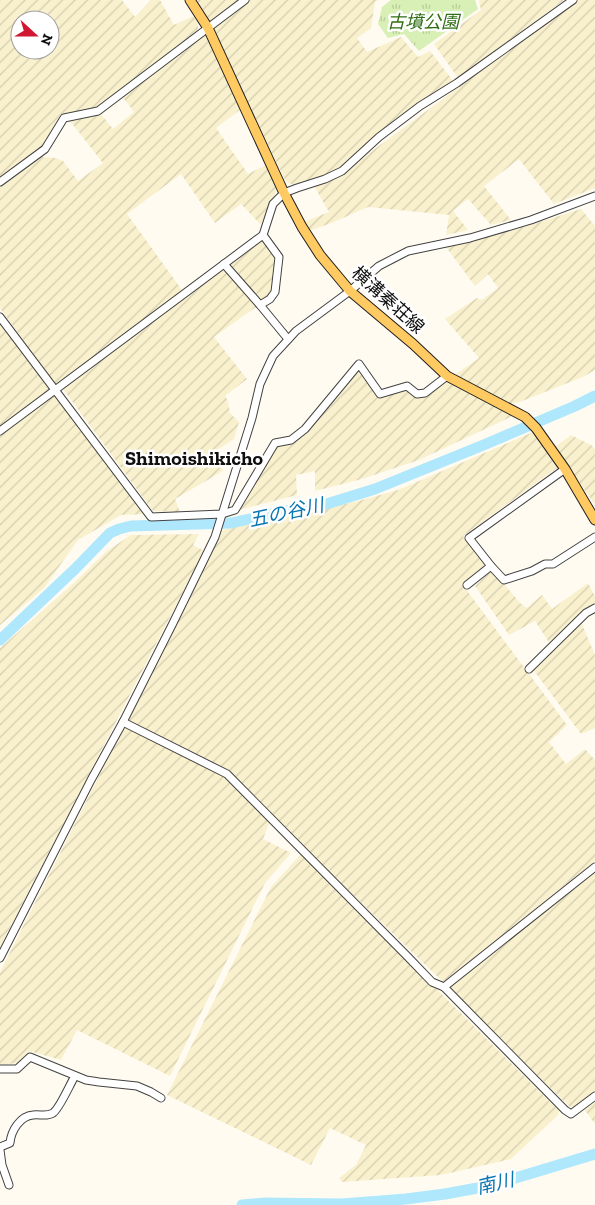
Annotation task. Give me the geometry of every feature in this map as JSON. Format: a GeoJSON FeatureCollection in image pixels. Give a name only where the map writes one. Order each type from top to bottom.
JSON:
{"type":"FeatureCollection","features":[{"type":"Feature","properties":{"kind":"main road","name":"横溝秦荘線"},"geometry":{"type":"LineString","coordinates":[[190,0],[208,28],[284,193],[302,227],[320,255],[350,291],[413,344],[447,376],[525,416],[536,428],[565,469],[593,514]]}},
{"type":"Feature","properties":{"kind":"street"},"geometry":{"type":"LineString","coordinates":[[0,182],[45,149],[64,118],[98,111],[246,0]]}},
{"type":"Feature","properties":{"kind":"street"},"geometry":{"type":"LineString","coordinates":[[0,432],[264,235],[273,204],[284,193],[342,171],[379,137],[420,106],[457,83],[573,0]]}},
{"type":"Feature","properties":{"kind":"street"},"geometry":{"type":"LineString","coordinates":[[0,958],[123,722],[215,537],[252,418],[260,384],[272,356],[296,331],[350,291],[379,266],[408,251],[463,240],[531,220],[595,196]]}},
{"type":"Feature","properties":{"kind":"street"},"geometry":{"type":"LineString","coordinates":[[260,305],[270,299],[275,292],[279,257],[264,235]]}},
{"type":"Feature","properties":{"kind":"street"},"geometry":{"type":"LineString","coordinates":[[224,264],[288,339]]}},
{"type":"Feature","properties":{"kind":"street"},"geometry":{"type":"LineString","coordinates":[[0,317],[151,517],[222,514],[234,510],[275,443],[291,440],[305,429],[359,364],[380,394],[407,386],[417,394],[425,393],[447,376]]}},
{"type":"Feature","properties":{"kind":"street"},"geometry":{"type":"LineString","coordinates":[[565,469],[469,538],[504,580],[532,571],[545,564],[553,564],[595,537]]}},
{"type":"Feature","properties":{"kind":"street"},"geometry":{"type":"LineString","coordinates":[[466,585],[491,566]]}},
{"type":"Feature","properties":{"kind":"street"},"geometry":{"type":"LineString","coordinates":[[529,668],[586,613],[595,608]]}},
{"type":"Feature","properties":{"kind":"street"},"geometry":{"type":"LineString","coordinates":[[123,722],[227,774],[432,982],[444,987],[565,1110],[571,1114],[595,1096]]}},
{"type":"Feature","properties":{"kind":"street"},"geometry":{"type":"LineString","coordinates":[[444,987],[595,867]]}},
{"type":"Feature","properties":{"kind":"street"},"geometry":{"type":"LineString","coordinates":[[0,1069],[17,1069],[30,1057],[86,1080],[138,1086],[161,1098]]}},
{"type":"Feature","properties":{"kind":"street"},"geometry":{"type":"LineString","coordinates":[[9,1186],[2,1166],[0,1148],[10,1143],[18,1123],[25,1117],[50,1115],[56,1110],[75,1076]]}},
{"type":"Feature","properties":{"kind":"shaded area"},"geometry":{"type":"Polygon","coordinates":[[[0,0],[122,0],[135,17],[151,0],[160,0],[174,25],[193,16],[198,23],[198,33],[95,108],[60,115],[41,148],[0,178],[0,0]]]}},
{"type":"Feature","properties":{"kind":"shaded area"},"geometry":{"type":"Polygon","coordinates":[[[197,0],[379,0],[375,2],[371,28],[357,38],[367,52],[401,37],[418,57],[430,51],[454,82],[341,168],[297,186],[285,180],[209,21],[197,0]]]}},
{"type":"Feature","properties":{"kind":"shaded area"},"geometry":{"type":"Polygon","coordinates":[[[480,0],[564,0],[458,78],[434,44],[481,10],[480,0]]]}},
{"type":"Feature","properties":{"kind":"shaded area"},"geometry":{"type":"Polygon","coordinates":[[[578,0],[595,0],[595,188],[554,204],[519,159],[484,186],[511,220],[491,225],[468,199],[453,211],[468,230],[446,235],[449,215],[368,207],[309,231],[304,222],[329,212],[314,186],[342,173],[578,0]]]}},
{"type":"Feature","properties":{"kind":"shaded area"},"geometry":{"type":"Polygon","coordinates":[[[206,32],[240,110],[216,128],[248,174],[266,165],[276,188],[275,195],[261,225],[241,204],[215,223],[181,174],[127,214],[182,290],[57,386],[0,308],[0,188],[41,157],[56,158],[63,161],[78,181],[103,163],[70,121],[100,113],[113,129],[134,112],[122,96],[206,32]]]}},
{"type":"Feature","properties":{"kind":"shaded area"},"geometry":{"type":"Polygon","coordinates":[[[581,209],[595,226],[595,370],[583,377],[517,403],[510,403],[453,376],[479,358],[445,319],[477,298],[482,300],[498,288],[488,274],[475,286],[446,247],[527,226],[581,209]]]}},
{"type":"Feature","properties":{"kind":"shaded area"},"geometry":{"type":"Polygon","coordinates":[[[264,239],[277,257],[272,293],[214,337],[247,379],[225,396],[230,413],[239,422],[234,439],[211,454],[223,471],[175,499],[180,512],[153,511],[63,389],[264,239]]]}},
{"type":"Feature","properties":{"kind":"shaded area"},"geometry":{"type":"Polygon","coordinates":[[[0,317],[147,514],[121,515],[78,540],[44,588],[0,625],[0,317]]]}},
{"type":"Feature","properties":{"kind":"shaded area"},"geometry":{"type":"Polygon","coordinates":[[[358,368],[378,397],[406,389],[416,397],[426,397],[445,380],[515,415],[419,460],[362,479],[315,491],[315,471],[296,475],[297,495],[238,510],[276,445],[292,441],[358,368]]]}},
{"type":"Feature","properties":{"kind":"shaded area"},"geometry":{"type":"Polygon","coordinates":[[[533,432],[557,468],[463,536],[485,565],[462,584],[567,725],[549,742],[566,764],[585,749],[595,760],[595,861],[443,982],[272,816],[263,839],[291,853],[265,883],[170,1076],[77,1030],[61,1060],[29,1051],[17,1063],[0,1065],[0,972],[222,530],[354,502],[398,490],[533,432]]]}},
{"type":"Feature","properties":{"kind":"shaded area"},"geometry":{"type":"Polygon","coordinates":[[[571,435],[595,449],[595,505],[555,447],[571,435]]]}},
{"type":"Feature","properties":{"kind":"shaded area"},"geometry":{"type":"Polygon","coordinates":[[[199,534],[193,545],[204,551],[0,947],[0,648],[107,551],[131,535],[199,534]]]}},
{"type":"Feature","properties":{"kind":"shaded area"},"geometry":{"type":"Polygon","coordinates":[[[492,570],[521,604],[527,608],[542,595],[552,609],[588,583],[595,596],[595,607],[581,622],[595,655],[595,728],[581,734],[532,668],[554,650],[535,621],[509,635],[475,586],[492,570]]]}},
{"type":"Feature","properties":{"kind":"shaded area"},"geometry":{"type":"Polygon","coordinates":[[[301,854],[559,1111],[558,1115],[511,1159],[441,1175],[342,1182],[339,1178],[356,1165],[366,1145],[330,1128],[311,1165],[167,1095],[271,887],[301,854]]]}},
{"type":"Feature","properties":{"kind":"shaded area"},"geometry":{"type":"Polygon","coordinates":[[[595,873],[595,1124],[584,1109],[570,1107],[450,991],[451,985],[595,873]]]}},
{"type":"Feature","properties":{"kind":"green space","name":"古墳公園"},"geometry":{"type":"Polygon","coordinates":[[[391,0],[475,0],[478,9],[419,51],[404,34],[388,38],[378,24],[382,7],[391,0]]]}},
{"type":"Feature","properties":{"kind":"waterway","name":"五の谷川"},"geometry":{"type":"LineString","coordinates":[[0,640],[110,533],[119,529],[131,526],[231,523],[304,507],[320,506],[375,489],[486,444],[595,396]]}},
{"type":"Feature","properties":{"kind":"waterway","name":"南川"},"geometry":{"type":"LineString","coordinates":[[242,1205],[265,1203],[342,1204],[445,1194],[483,1187],[595,1154]]}},
{"type":"Feature","properties":{"kind":"district","name":"Shimoishikicho"},"geometry":{"type":"Point","coordinates":[194,458]}}]}
